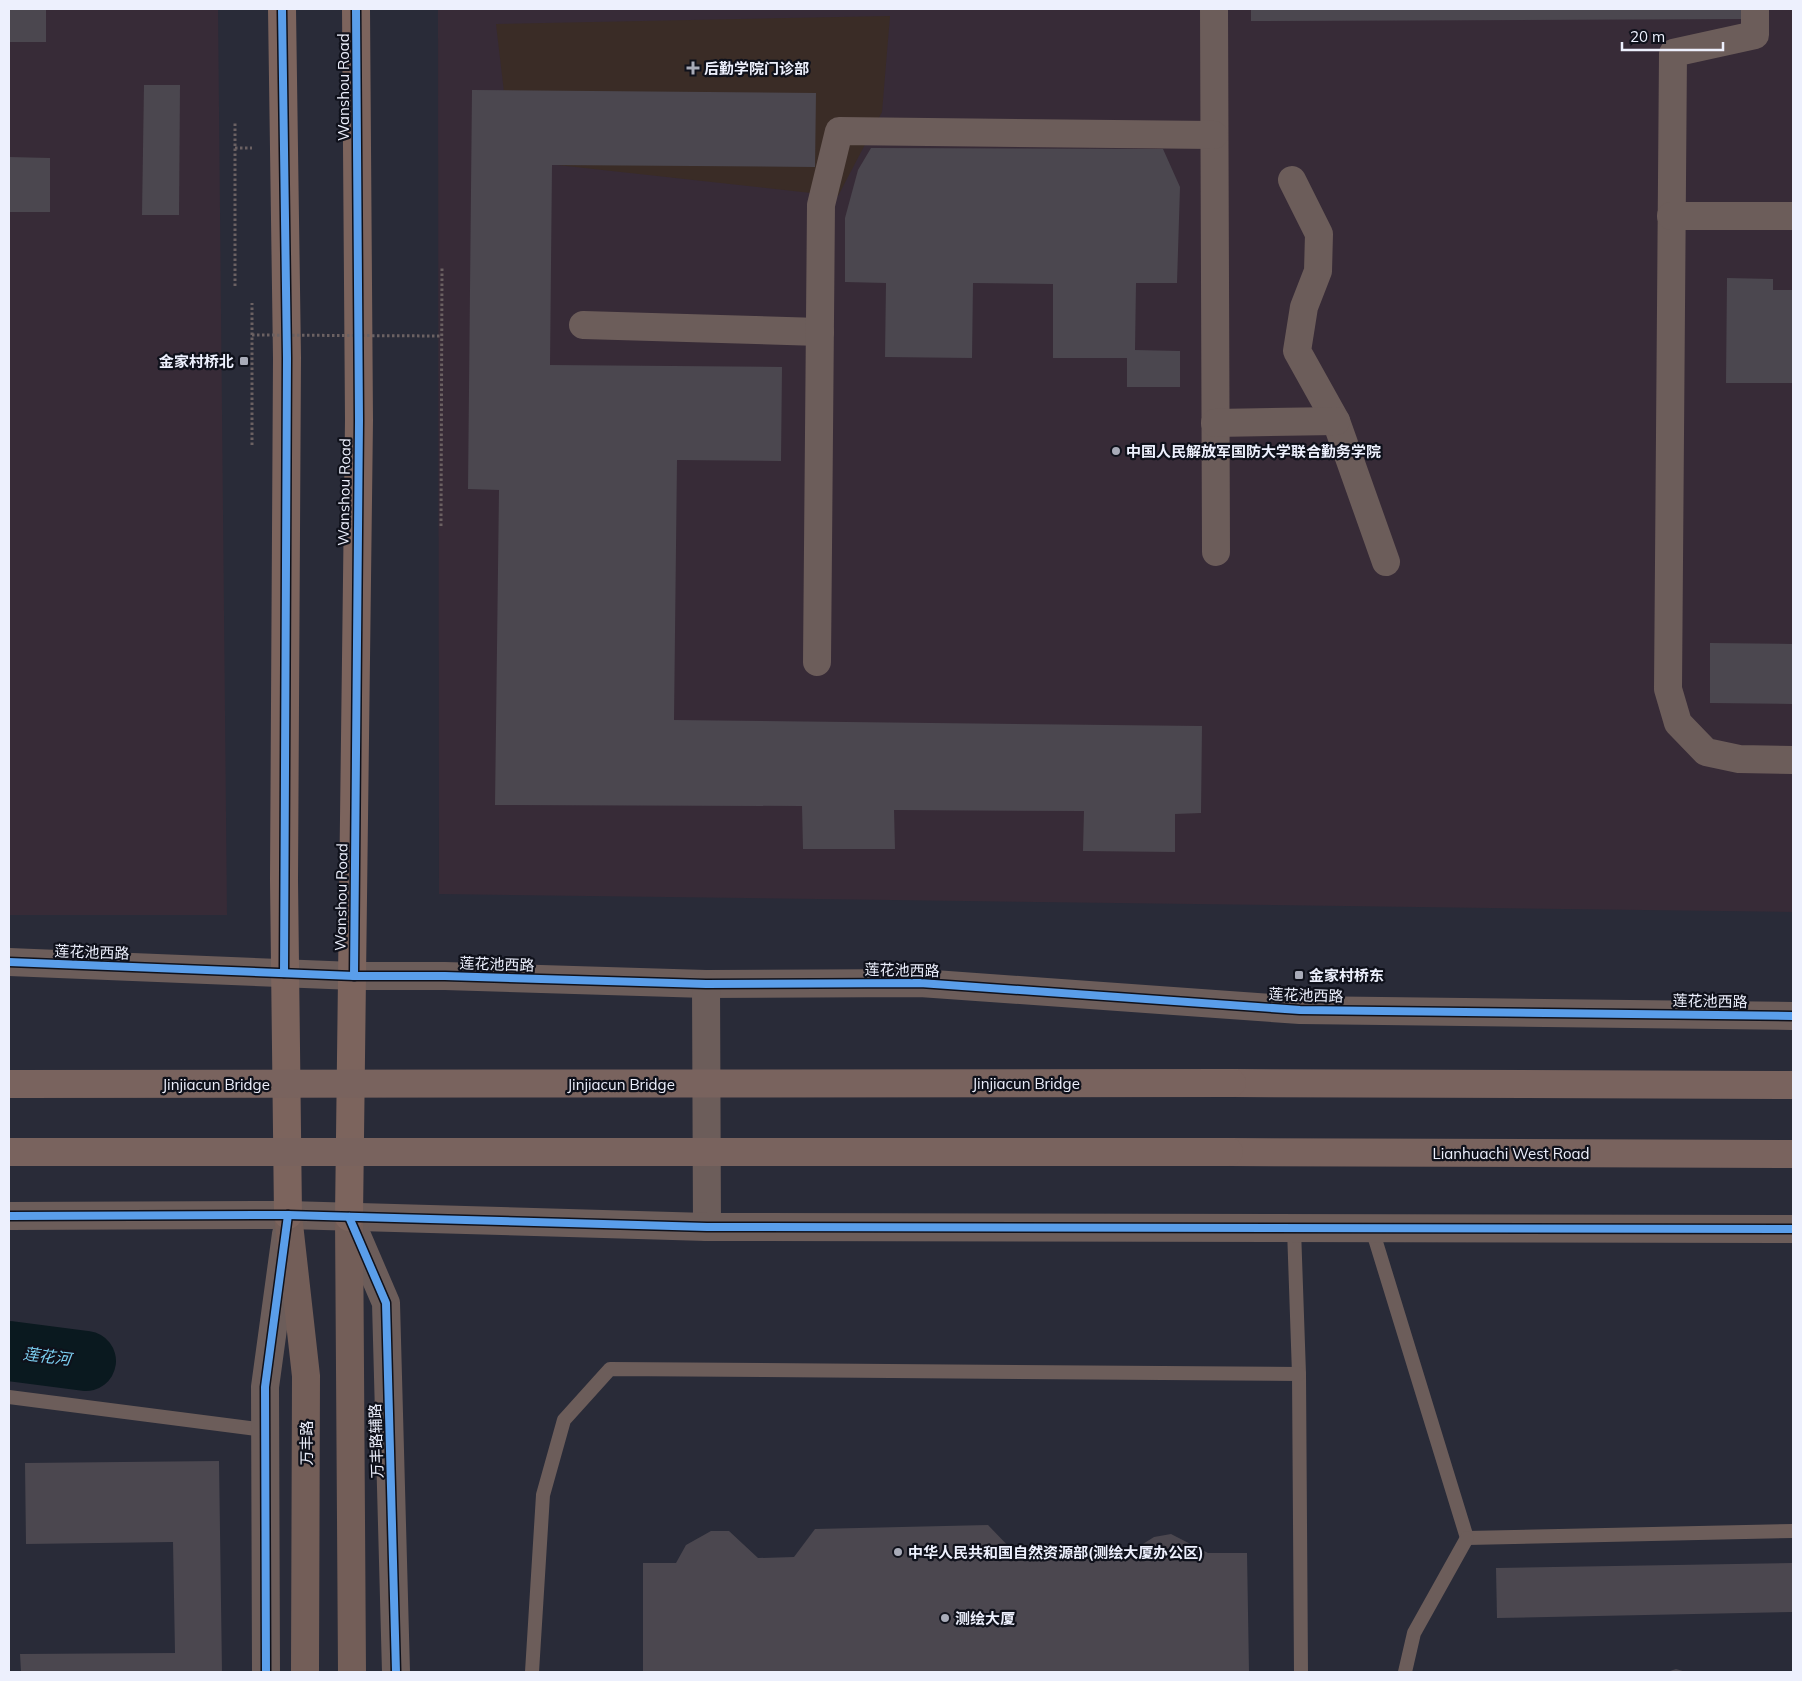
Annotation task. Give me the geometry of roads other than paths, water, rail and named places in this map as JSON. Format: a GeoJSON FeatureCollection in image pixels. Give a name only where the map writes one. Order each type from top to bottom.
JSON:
{"type":"FeatureCollection","features":[{"type":"Feature","properties":{"kind":"highway","name":"Jinjiacun Bridge"},"geometry":{"type":"LineString","coordinates":[[9,1084],[1232,1083],[1793,1085]]}},
{"type":"Feature","properties":{"kind":"highway","name":"Lianhuachi West Road"},"geometry":{"type":"LineString","coordinates":[[9,1152],[1793,1154]]}},
{"type":"Feature","properties":{"kind":"main road"},"geometry":{"type":"LineString","coordinates":[[282,9],[287,358],[284,973],[288,1215]]}},
{"type":"Feature","properties":{"kind":"main road","name":"Wanshou Road"},"geometry":{"type":"LineString","coordinates":[[349,1217],[354,976],[359,420],[356,9]]}},
{"type":"Feature","properties":{"kind":"main road","name":"万丰路"},"geometry":{"type":"LineString","coordinates":[[288,1215],[306,1376],[304,1672]]}},
{"type":"Feature","properties":{"kind":"main road"},"geometry":{"type":"LineString","coordinates":[[349,1217],[352,1672]]}},
{"type":"Feature","properties":{"kind":"street"},"geometry":{"type":"LineString","coordinates":[[1214,9],[1216,552]]}},
{"type":"Feature","properties":{"kind":"street"},"geometry":{"type":"LineString","coordinates":[[1755,9],[1755,36],[1673,53],[1668,688],[1678,723],[1706,752],[1739,760],[1793,760]]}},
{"type":"Feature","properties":{"kind":"street"},"geometry":{"type":"LineString","coordinates":[[817,662],[822,205],[839,131],[1214,136]]}},
{"type":"Feature","properties":{"kind":"street"},"geometry":{"type":"LineString","coordinates":[[1292,180],[1319,234],[1318,271],[1304,307],[1297,350],[1336,422],[1386,562]]}},
{"type":"Feature","properties":{"kind":"street"},"geometry":{"type":"LineString","coordinates":[[1671,216],[1793,216]]}},
{"type":"Feature","properties":{"kind":"street"},"geometry":{"type":"LineString","coordinates":[[583,325],[820,332]]}},
{"type":"Feature","properties":{"kind":"street"},"geometry":{"type":"LineString","coordinates":[[1215,423],[1336,422]]}},
{"type":"Feature","properties":{"kind":"street","name":"莲花池西路"},"geometry":{"type":"LineString","coordinates":[[9,962],[354,976],[444,976],[706,984],[920,983],[1300,1010],[1793,1016]]}},
{"type":"Feature","properties":{"kind":"street"},"geometry":{"type":"LineString","coordinates":[[706,984],[707,1226]]}},
{"type":"Feature","properties":{"kind":"street"},"geometry":{"type":"LineString","coordinates":[[9,1216],[288,1215],[707,1226],[1793,1229]]}},
{"type":"Feature","properties":{"kind":"street"},"geometry":{"type":"LineString","coordinates":[[266,1672],[265,1387],[288,1215]]}},
{"type":"Feature","properties":{"kind":"street","name":"万丰路辅路"},"geometry":{"type":"LineString","coordinates":[[349,1217],[386,1303],[396,1672]]}},
{"type":"Feature","properties":{"kind":"lane"},"geometry":{"type":"LineString","coordinates":[[1294,1229],[1299,1374],[1301,1672]]}},
{"type":"Feature","properties":{"kind":"lane"},"geometry":{"type":"LineString","coordinates":[[1372,1229],[1467,1538],[1414,1633],[1405,1672]]}},
{"type":"Feature","properties":{"kind":"lane"},"geometry":{"type":"LineString","coordinates":[[532,1672],[543,1495],[564,1420],[610,1369],[1299,1374]]}},
{"type":"Feature","properties":{"kind":"lane"},"geometry":{"type":"LineString","coordinates":[[9,1397],[265,1430]]}},
{"type":"Feature","properties":{"kind":"lane"},"geometry":{"type":"LineString","coordinates":[[1467,1538],[1793,1532]]}},
{"type":"Feature","properties":{"kind":"waterway","name":"莲花河"},"geometry":{"type":"LineString","coordinates":[[9,1351],[86,1361]]}},
{"type":"Feature","properties":{"kind":"place","name":"后勤学院门诊部"},"geometry":{"type":"Point","coordinates":[693,68]}},
{"type":"Feature","properties":{"kind":"place","name":"金家村桥北"},"geometry":{"type":"Point","coordinates":[244,361]}},
{"type":"Feature","properties":{"kind":"place","name":"中国人民解放军国防大学联合勤务学院"},"geometry":{"type":"Point","coordinates":[1116,451]}},
{"type":"Feature","properties":{"kind":"place","name":"金家村桥东"},"geometry":{"type":"Point","coordinates":[1299,975]}},
{"type":"Feature","properties":{"kind":"place","name":"中华人民共和国自然资源部(测绘大厦办公区)"},"geometry":{"type":"Point","coordinates":[898,1552]}},
{"type":"Feature","properties":{"kind":"place","name":"测绘大厦"},"geometry":{"type":"Point","coordinates":[945,1618]}}]}
